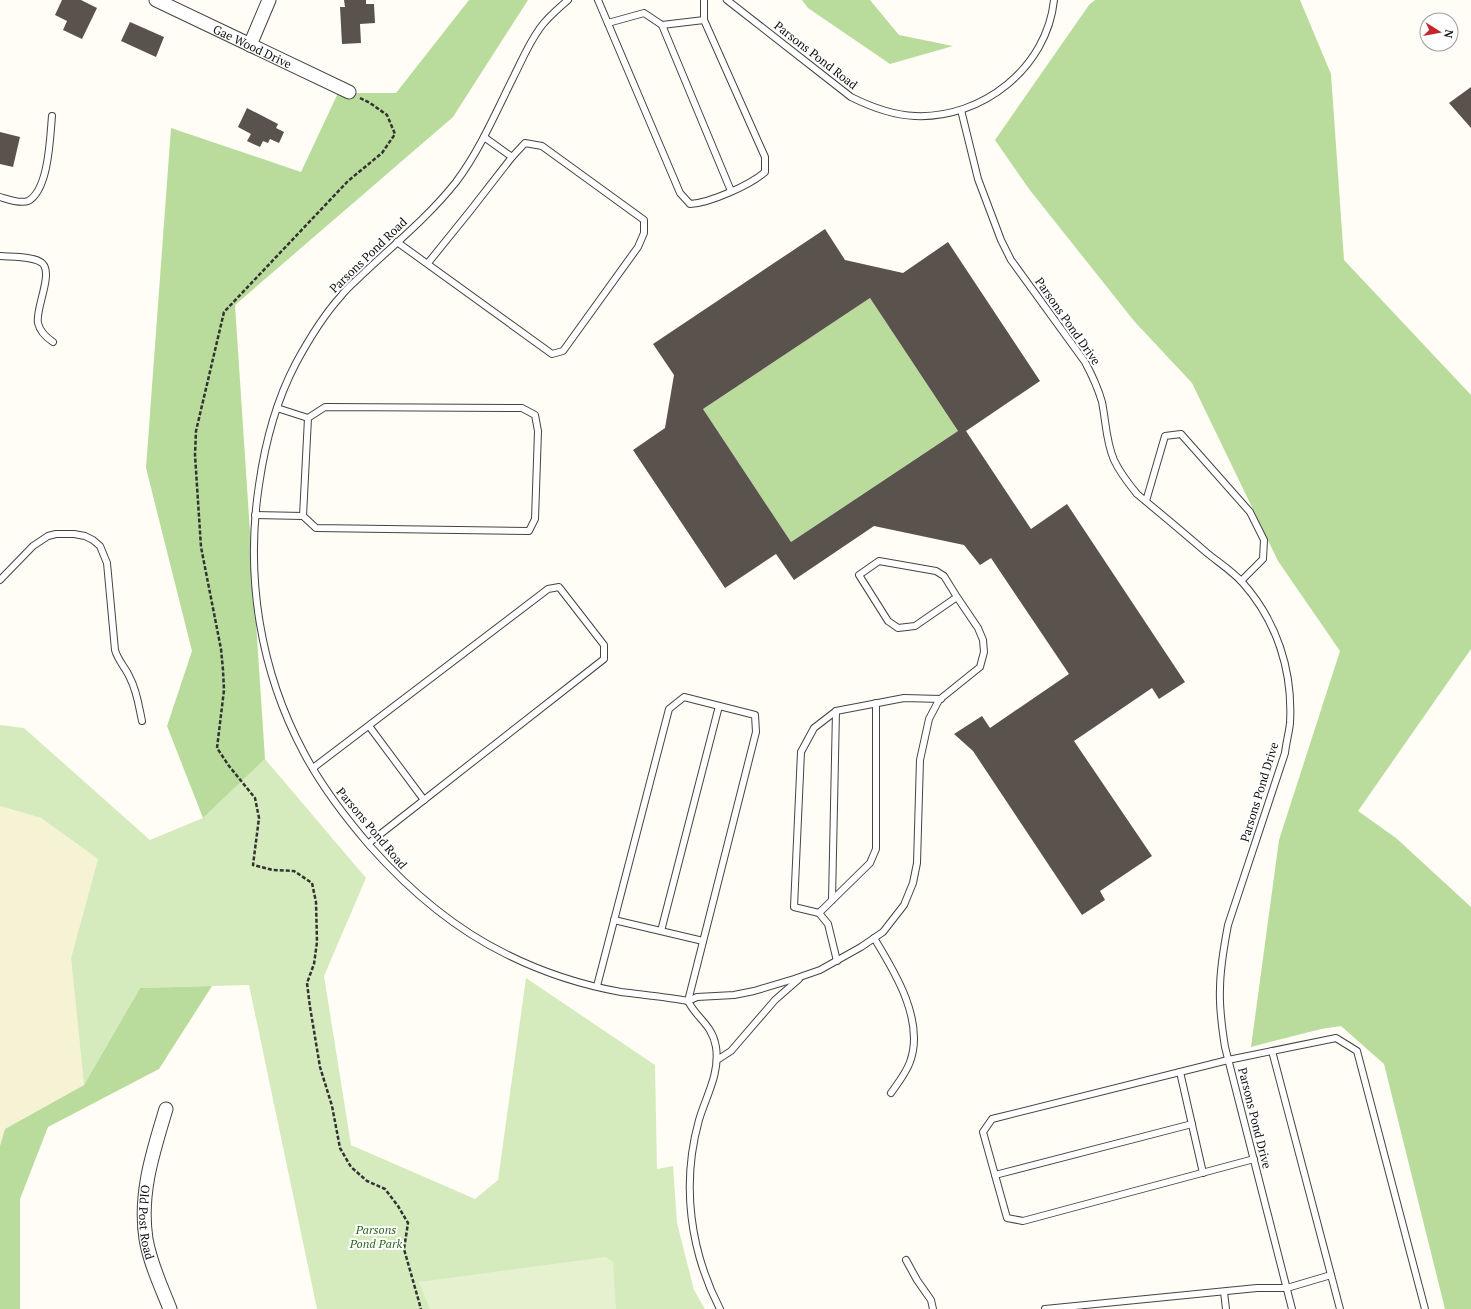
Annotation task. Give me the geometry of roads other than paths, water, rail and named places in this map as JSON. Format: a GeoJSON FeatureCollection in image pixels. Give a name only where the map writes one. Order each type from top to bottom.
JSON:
{"type":"FeatureCollection","features":[{"type":"Feature","properties":{"kind":"street","name":"Gae Wood Drive"},"geometry":{"type":"LineString","coordinates":[[156,0],[349,92]]}},
{"type":"Feature","properties":{"kind":"street"},"geometry":{"type":"LineString","coordinates":[[250,45],[270,0]]}},
{"type":"Feature","properties":{"kind":"street","name":"Old Post Road"},"geometry":{"type":"LineString","coordinates":[[166,1109],[150,1163],[145,1190],[144,1215],[146,1239],[152,1263],[170,1309]]}},
{"type":"Feature","properties":{"kind":"lane","name":"Parsons Pond Road"},"geometry":{"type":"LineString","coordinates":[[568,0],[550,16],[537,32],[525,52],[484,137],[455,182],[436,205],[343,293],[314,332],[295,365],[277,408],[262,461],[255,515],[254,545],[254,575],[258,612],[264,649],[275,684],[288,719],[304,753],[344,816],[390,868],[416,893],[444,916],[473,936],[505,954],[538,968],[578,982],[620,992],[662,996],[688,1002]]}},
{"type":"Feature","properties":{"kind":"lane"},"geometry":{"type":"LineString","coordinates":[[598,0],[680,193],[690,204],[701,204],[756,180],[765,172],[765,157],[704,20],[704,0]]}},
{"type":"Feature","properties":{"kind":"lane","name":"Parsons Pond Road"},"geometry":{"type":"LineString","coordinates":[[727,0],[851,97],[870,106],[891,113],[915,116],[961,110],[981,102],[1000,91],[1016,77],[1032,59],[1042,43],[1049,26],[1054,0]]}},
{"type":"Feature","properties":{"kind":"lane"},"geometry":{"type":"LineString","coordinates":[[608,23],[644,13],[662,25],[731,191]]}},
{"type":"Feature","properties":{"kind":"lane"},"geometry":{"type":"LineString","coordinates":[[662,25],[704,20]]}},
{"type":"Feature","properties":{"kind":"lane","name":"Parsons Pond Drive"},"geometry":{"type":"LineString","coordinates":[[961,110],[978,179],[1001,240],[1011,260],[1085,362],[1094,380],[1101,402],[1108,442],[1123,477],[1137,494],[1241,581],[1257,601],[1272,625],[1281,649],[1287,674],[1290,699],[1290,724],[1284,753],[1228,925],[1222,954],[1220,989],[1221,1018],[1228,1060],[1292,1309]]}},
{"type":"Feature","properties":{"kind":"lane"},"geometry":{"type":"LineString","coordinates":[[0,197],[23,202],[28,201],[41,187],[49,154],[52,116]]}},
{"type":"Feature","properties":{"kind":"lane"},"geometry":{"type":"LineString","coordinates":[[484,137],[512,157]]}},
{"type":"Feature","properties":{"kind":"lane"},"geometry":{"type":"LineString","coordinates":[[397,242],[552,354],[563,351],[638,247],[644,233],[644,220],[542,146],[525,143],[512,157],[428,263]]}},
{"type":"Feature","properties":{"kind":"lane"},"geometry":{"type":"LineString","coordinates":[[0,256],[33,259],[42,263],[46,267],[46,278],[38,323],[45,336],[53,342]]}},
{"type":"Feature","properties":{"kind":"lane"},"geometry":{"type":"LineString","coordinates":[[255,515],[303,516],[316,528],[324,529],[529,531],[535,519],[538,431],[535,415],[522,408],[325,407],[308,418]]}},
{"type":"Feature","properties":{"kind":"lane"},"geometry":{"type":"LineString","coordinates":[[277,408],[308,418]]}},
{"type":"Feature","properties":{"kind":"lane"},"geometry":{"type":"LineString","coordinates":[[303,516],[308,418]]}},
{"type":"Feature","properties":{"kind":"lane"},"geometry":{"type":"LineString","coordinates":[[1146,501],[1165,436],[1181,434],[1250,512],[1264,540],[1263,559],[1241,581]]}},
{"type":"Feature","properties":{"kind":"lane"},"geometry":{"type":"LineString","coordinates":[[0,580],[33,546],[48,536],[66,534],[85,536],[100,546],[107,563],[115,650],[117,657],[130,676],[142,721]]}},
{"type":"Feature","properties":{"kind":"lane"},"geometry":{"type":"LineString","coordinates":[[688,1002],[697,997],[734,995],[754,991],[804,976],[837,961],[883,932],[904,905],[913,883],[917,863],[920,760],[929,719],[941,699],[980,667],[984,652],[983,640],[978,628],[944,576],[936,571],[879,561],[859,575],[888,622],[898,628],[915,626],[957,597]]}},
{"type":"Feature","properties":{"kind":"lane"},"geometry":{"type":"LineString","coordinates":[[313,768],[548,590],[559,587],[604,645],[604,659],[369,843]]}},
{"type":"Feature","properties":{"kind":"lane"},"geometry":{"type":"LineString","coordinates":[[597,986],[669,709],[684,696],[755,715],[756,732],[688,1002],[703,1019],[711,1032],[716,1046],[717,1060],[715,1074],[699,1120],[692,1150],[690,1208],[694,1238],[701,1264],[720,1309]]}},
{"type":"Feature","properties":{"kind":"lane"},"geometry":{"type":"LineString","coordinates":[[837,961],[828,924],[819,913],[794,907],[801,752],[814,728],[836,711],[904,698],[941,699]]}},
{"type":"Feature","properties":{"kind":"lane"},"geometry":{"type":"LineString","coordinates":[[819,913],[870,864],[876,849],[876,703]]}},
{"type":"Feature","properties":{"kind":"lane"},"geometry":{"type":"LineString","coordinates":[[661,931],[719,706]]}},
{"type":"Feature","properties":{"kind":"lane"},"geometry":{"type":"LineString","coordinates":[[832,900],[836,711]]}},
{"type":"Feature","properties":{"kind":"lane"},"geometry":{"type":"LineString","coordinates":[[369,726],[424,800]]}},
{"type":"Feature","properties":{"kind":"lane"},"geometry":{"type":"LineString","coordinates":[[614,920],[704,941]]}},
{"type":"Feature","properties":{"kind":"lane"},"geometry":{"type":"LineString","coordinates":[[874,938],[905,996],[914,1030],[914,1045],[910,1062],[901,1079],[890,1093]]}},
{"type":"Feature","properties":{"kind":"lane"},"geometry":{"type":"LineString","coordinates":[[717,1060],[731,1051],[775,1000],[804,976]]}},
{"type":"Feature","properties":{"kind":"lane"},"geometry":{"type":"LineString","coordinates":[[1254,1159],[1023,1221],[1007,1218],[983,1132],[992,1119],[1228,1060],[1336,1038],[1357,1051],[1424,1309]]}},
{"type":"Feature","properties":{"kind":"lane"},"geometry":{"type":"LineString","coordinates":[[1272,1051],[1340,1309]]}},
{"type":"Feature","properties":{"kind":"lane"},"geometry":{"type":"LineString","coordinates":[[1180,1072],[1203,1173]]}},
{"type":"Feature","properties":{"kind":"lane"},"geometry":{"type":"LineString","coordinates":[[995,1175],[1192,1124]]}},
{"type":"Feature","properties":{"kind":"lane"},"geometry":{"type":"LineString","coordinates":[[906,1260],[917,1280],[931,1300],[933,1309]]}},
{"type":"Feature","properties":{"kind":"lane"},"geometry":{"type":"LineString","coordinates":[[1045,1309],[1257,1288],[1287,1288],[1332,1275]]}},
{"type":"Feature","properties":{"kind":"lane"},"geometry":{"type":"LineString","coordinates":[[1224,1292],[1226,1309]]}},
{"type":"Feature","properties":{"kind":"park label","name":"Parsons Pond Park"},"geometry":{"type":"Point","coordinates":[376,1236]}}]}
